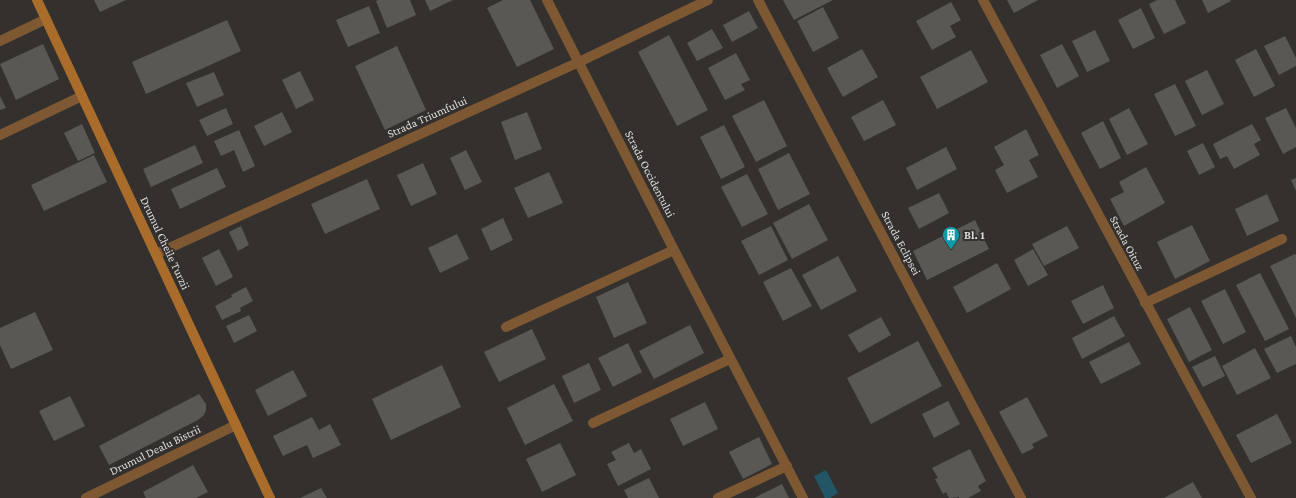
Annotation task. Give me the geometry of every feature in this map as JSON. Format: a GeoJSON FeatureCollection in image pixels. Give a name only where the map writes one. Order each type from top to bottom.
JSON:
{"type":"FeatureCollection","features":[{"type":"Feature","properties":{"kind":"street","name":"Drumul Cheile Turzii"},"geometry":{"type":"LineString","coordinates":[[37,0],[270,498]]}},
{"type":"Feature","properties":{"kind":"street","name":"Strada Occidentului"},"geometry":{"type":"LineString","coordinates":[[547,0],[730,359],[803,498]]}},
{"type":"Feature","properties":{"kind":"street","name":"Strada Triumfului"},"geometry":{"type":"LineString","coordinates":[[156,254],[579,62],[708,0]]}},
{"type":"Feature","properties":{"kind":"street","name":"Strada Eclipsei"},"geometry":{"type":"LineString","coordinates":[[758,0],[1020,498]]}},
{"type":"Feature","properties":{"kind":"street","name":"Strada Oituz"},"geometry":{"type":"LineString","coordinates":[[983,0],[1251,498]]}},
{"type":"Feature","properties":{"kind":"street"},"geometry":{"type":"LineString","coordinates":[[0,41],[46,19]]}},
{"type":"Feature","properties":{"kind":"street"},"geometry":{"type":"LineString","coordinates":[[0,135],[82,96]]}},
{"type":"Feature","properties":{"kind":"street"},"geometry":{"type":"LineString","coordinates":[[1145,303],[1282,239]]}},
{"type":"Feature","properties":{"kind":"street"},"geometry":{"type":"LineString","coordinates":[[506,327],[674,250]]}},
{"type":"Feature","properties":{"kind":"street"},"geometry":{"type":"LineString","coordinates":[[593,423],[730,359]]}},
{"type":"Feature","properties":{"kind":"street","name":"Drumul Dealu Bistrii"},"geometry":{"type":"LineString","coordinates":[[86,498],[236,425]]}},
{"type":"Feature","properties":{"kind":"street"},"geometry":{"type":"LineString","coordinates":[[718,498],[787,466]]}},
{"type":"Feature","properties":{"kind":"water"},"geometry":{"type":"Polygon","coordinates":[[[826,470],[838,493],[830,498],[825,498],[814,476],[826,470]]]}},
{"type":"Feature","properties":{"kind":"building"},"geometry":{"type":"Polygon","coordinates":[[[94,0],[126,0],[100,12],[94,0]]]}},
{"type":"Feature","properties":{"kind":"building"},"geometry":{"type":"Polygon","coordinates":[[[410,0],[416,15],[387,28],[376,1],[410,0]]]}},
{"type":"Feature","properties":{"kind":"building"},"geometry":{"type":"Polygon","coordinates":[[[425,0],[453,0],[430,11],[425,0]]]}},
{"type":"Feature","properties":{"kind":"building"},"geometry":{"type":"Polygon","coordinates":[[[503,0],[530,0],[554,49],[517,67],[487,8],[503,0]]]}},
{"type":"Feature","properties":{"kind":"building"},"geometry":{"type":"Polygon","coordinates":[[[783,0],[833,0],[794,20],[783,0]]]}},
{"type":"Feature","properties":{"kind":"building"},"geometry":{"type":"Polygon","coordinates":[[[1007,0],[1038,0],[1014,13],[1007,0]]]}},
{"type":"Feature","properties":{"kind":"building"},"geometry":{"type":"Polygon","coordinates":[[[1157,0],[1175,0],[1186,23],[1164,34],[1149,4],[1157,0]]]}},
{"type":"Feature","properties":{"kind":"building"},"geometry":{"type":"Polygon","coordinates":[[[1202,0],[1230,0],[1231,1],[1208,13],[1202,0]]]}},
{"type":"Feature","properties":{"kind":"building"},"geometry":{"type":"Polygon","coordinates":[[[951,2],[961,20],[950,26],[956,37],[932,50],[916,21],[951,2]]]}},
{"type":"Feature","properties":{"kind":"building"},"geometry":{"type":"Polygon","coordinates":[[[369,6],[380,33],[348,47],[336,20],[369,6]]]}},
{"type":"Feature","properties":{"kind":"building"},"geometry":{"type":"Polygon","coordinates":[[[823,7],[839,38],[813,52],[797,21],[823,7]]]}},
{"type":"Feature","properties":{"kind":"building"},"geometry":{"type":"Polygon","coordinates":[[[1141,8],[1155,38],[1133,49],[1118,20],[1141,8]]]}},
{"type":"Feature","properties":{"kind":"building"},"geometry":{"type":"Polygon","coordinates":[[[749,11],[758,28],[732,42],[723,25],[749,11]]]}},
{"type":"Feature","properties":{"kind":"building"},"geometry":{"type":"Polygon","coordinates":[[[227,20],[241,51],[146,94],[132,62],[227,20]]]}},
{"type":"Feature","properties":{"kind":"building"},"geometry":{"type":"Polygon","coordinates":[[[712,29],[723,48],[697,61],[687,43],[712,29]]]}},
{"type":"Feature","properties":{"kind":"building"},"geometry":{"type":"Polygon","coordinates":[[[1095,30],[1110,61],[1087,72],[1072,41],[1095,30]]]}},
{"type":"Feature","properties":{"kind":"building"},"geometry":{"type":"Polygon","coordinates":[[[669,35],[708,110],[677,126],[638,52],[669,35]]]}},
{"type":"Feature","properties":{"kind":"building"},"geometry":{"type":"Polygon","coordinates":[[[1285,36],[1296,58],[1296,66],[1279,75],[1264,46],[1285,36]]]}},
{"type":"Feature","properties":{"kind":"building"},"geometry":{"type":"Polygon","coordinates":[[[43,44],[59,79],[16,100],[0,64],[43,44]]]}},
{"type":"Feature","properties":{"kind":"building"},"geometry":{"type":"Polygon","coordinates":[[[1062,44],[1079,76],[1057,88],[1040,55],[1062,44]]]}},
{"type":"Feature","properties":{"kind":"building"},"geometry":{"type":"Polygon","coordinates":[[[397,46],[426,110],[385,130],[355,66],[397,46]]]}},
{"type":"Feature","properties":{"kind":"building"},"geometry":{"type":"Polygon","coordinates":[[[862,49],[878,77],[843,97],[827,68],[862,49]]]}},
{"type":"Feature","properties":{"kind":"building"},"geometry":{"type":"Polygon","coordinates":[[[1256,49],[1275,86],[1254,97],[1235,60],[1256,49]]]}},
{"type":"Feature","properties":{"kind":"building"},"geometry":{"type":"Polygon","coordinates":[[[971,50],[988,82],[937,109],[920,77],[971,50]]]}},
{"type":"Feature","properties":{"kind":"building"},"geometry":{"type":"Polygon","coordinates":[[[736,53],[750,80],[741,84],[745,90],[725,100],[708,68],[736,53]]]}},
{"type":"Feature","properties":{"kind":"building"},"geometry":{"type":"Polygon","coordinates":[[[1207,70],[1224,104],[1202,115],[1185,81],[1207,70]]]}},
{"type":"Feature","properties":{"kind":"building"},"geometry":{"type":"Polygon","coordinates":[[[300,71],[314,100],[296,109],[282,80],[300,71]]]}},
{"type":"Feature","properties":{"kind":"building"},"geometry":{"type":"Polygon","coordinates":[[[214,72],[224,95],[197,107],[186,83],[214,72]]]}},
{"type":"Feature","properties":{"kind":"building"},"geometry":{"type":"Polygon","coordinates":[[[1175,84],[1196,126],[1175,136],[1154,94],[1175,84]]]}},
{"type":"Feature","properties":{"kind":"building"},"geometry":{"type":"Polygon","coordinates":[[[0,96],[6,108],[0,110],[0,96]]]}},
{"type":"Feature","properties":{"kind":"building"},"geometry":{"type":"Polygon","coordinates":[[[764,100],[787,146],[756,162],[732,116],[764,100]]]}},
{"type":"Feature","properties":{"kind":"building"},"geometry":{"type":"Polygon","coordinates":[[[883,100],[896,125],[864,141],[851,117],[883,100]]]}},
{"type":"Feature","properties":{"kind":"building"},"geometry":{"type":"Polygon","coordinates":[[[226,108],[233,124],[207,136],[199,120],[226,108]]]}},
{"type":"Feature","properties":{"kind":"building"},"geometry":{"type":"Polygon","coordinates":[[[1129,108],[1148,144],[1127,155],[1109,119],[1129,108]]]}},
{"type":"Feature","properties":{"kind":"building"},"geometry":{"type":"Polygon","coordinates":[[[1286,108],[1296,128],[1296,147],[1283,154],[1265,118],[1286,108]]]}},
{"type":"Feature","properties":{"kind":"building"},"geometry":{"type":"Polygon","coordinates":[[[282,112],[292,132],[264,146],[254,126],[282,112]]]}},
{"type":"Feature","properties":{"kind":"building"},"geometry":{"type":"Polygon","coordinates":[[[527,112],[542,149],[515,160],[501,122],[527,112]]]}},
{"type":"Feature","properties":{"kind":"building"},"geometry":{"type":"Polygon","coordinates":[[[1103,121],[1121,158],[1100,169],[1081,133],[1103,121]]]}},
{"type":"Feature","properties":{"kind":"building"},"geometry":{"type":"Polygon","coordinates":[[[82,124],[95,153],[78,161],[64,133],[82,124]]]}},
{"type":"Feature","properties":{"kind":"building"},"geometry":{"type":"Polygon","coordinates":[[[1252,124],[1261,140],[1254,144],[1260,155],[1234,169],[1227,156],[1220,159],[1213,144],[1252,124]]]}},
{"type":"Feature","properties":{"kind":"building"},"geometry":{"type":"Polygon","coordinates":[[[724,125],[745,167],[721,179],[700,137],[724,125]]]}},
{"type":"Feature","properties":{"kind":"building"},"geometry":{"type":"Polygon","coordinates":[[[1026,129],[1039,155],[1029,160],[1038,177],[1007,193],[995,170],[1004,165],[994,147],[1026,129]]]}},
{"type":"Feature","properties":{"kind":"building"},"geometry":{"type":"Polygon","coordinates":[[[239,130],[255,166],[243,172],[234,150],[221,156],[214,141],[239,130]]]}},
{"type":"Feature","properties":{"kind":"building"},"geometry":{"type":"Polygon","coordinates":[[[1203,143],[1215,167],[1199,175],[1187,151],[1203,143]]]}},
{"type":"Feature","properties":{"kind":"building"},"geometry":{"type":"Polygon","coordinates":[[[195,145],[203,163],[151,187],[143,169],[195,145]]]}},
{"type":"Feature","properties":{"kind":"building"},"geometry":{"type":"Polygon","coordinates":[[[946,147],[957,169],[917,190],[906,168],[946,147]]]}},
{"type":"Feature","properties":{"kind":"building"},"geometry":{"type":"Polygon","coordinates":[[[466,150],[482,182],[465,190],[450,158],[466,150]]]}},
{"type":"Feature","properties":{"kind":"building"},"geometry":{"type":"Polygon","coordinates":[[[789,153],[810,194],[778,210],[758,169],[789,153]]]}},
{"type":"Feature","properties":{"kind":"building"},"geometry":{"type":"Polygon","coordinates":[[[94,155],[107,182],[44,211],[31,185],[94,155]]]}},
{"type":"Feature","properties":{"kind":"building"},"geometry":{"type":"Polygon","coordinates":[[[423,163],[437,194],[411,206],[397,175],[423,163]]]}},
{"type":"Feature","properties":{"kind":"building"},"geometry":{"type":"Polygon","coordinates":[[[1146,167],[1165,203],[1124,226],[1110,199],[1124,192],[1119,182],[1146,167]]]}},
{"type":"Feature","properties":{"kind":"building"},"geometry":{"type":"Polygon","coordinates":[[[217,168],[226,187],[180,209],[171,189],[217,168]]]}},
{"type":"Feature","properties":{"kind":"building"},"geometry":{"type":"Polygon","coordinates":[[[549,172],[563,203],[528,218],[514,188],[549,172]]]}},
{"type":"Feature","properties":{"kind":"building"},"geometry":{"type":"Polygon","coordinates":[[[747,174],[768,214],[742,227],[721,187],[747,174]]]}},
{"type":"Feature","properties":{"kind":"building"},"geometry":{"type":"Polygon","coordinates":[[[1296,178],[1296,191],[1291,180],[1296,178]]]}},
{"type":"Feature","properties":{"kind":"building"},"geometry":{"type":"Polygon","coordinates":[[[367,179],[380,209],[325,234],[311,204],[367,179]]]}},
{"type":"Feature","properties":{"kind":"building"},"geometry":{"type":"Polygon","coordinates":[[[939,193],[949,213],[919,229],[908,208],[939,193]]]}},
{"type":"Feature","properties":{"kind":"building"},"geometry":{"type":"Polygon","coordinates":[[[1267,194],[1279,221],[1247,236],[1235,209],[1267,194]]]}},
{"type":"Feature","properties":{"kind":"building"},"geometry":{"type":"Polygon","coordinates":[[[809,204],[828,240],[792,259],[773,223],[809,204]]]}},
{"type":"Feature","properties":{"kind":"building"},"geometry":{"type":"Polygon","coordinates":[[[503,218],[513,240],[491,251],[481,229],[503,218]]]}},
{"type":"Feature","properties":{"kind":"building","name":"Bl. 1"},"geometry":{"type":"Polygon","coordinates":[[[975,220],[989,249],[927,280],[913,251],[975,220]]]}},
{"type":"Feature","properties":{"kind":"building"},"geometry":{"type":"Polygon","coordinates":[[[1192,225],[1210,261],[1175,279],[1157,242],[1192,225]]]}},
{"type":"Feature","properties":{"kind":"building"},"geometry":{"type":"Polygon","coordinates":[[[241,226],[249,245],[238,251],[229,232],[241,226]]]}},
{"type":"Feature","properties":{"kind":"building"},"geometry":{"type":"Polygon","coordinates":[[[771,226],[788,260],[759,275],[741,241],[771,226]]]}},
{"type":"Feature","properties":{"kind":"building"},"geometry":{"type":"Polygon","coordinates":[[[1067,226],[1079,248],[1044,266],[1032,244],[1067,226]]]}},
{"type":"Feature","properties":{"kind":"building"},"geometry":{"type":"Polygon","coordinates":[[[457,234],[469,259],[440,273],[428,248],[457,234]]]}},
{"type":"Feature","properties":{"kind":"building"},"geometry":{"type":"Polygon","coordinates":[[[219,249],[233,277],[216,286],[202,258],[219,249]]]}},
{"type":"Feature","properties":{"kind":"building"},"geometry":{"type":"Polygon","coordinates":[[[1033,249],[1048,275],[1028,286],[1014,260],[1033,249]]]}},
{"type":"Feature","properties":{"kind":"building"},"geometry":{"type":"Polygon","coordinates":[[[1295,254],[1296,255],[1296,318],[1270,266],[1295,254]]]}},
{"type":"Feature","properties":{"kind":"building"},"geometry":{"type":"Polygon","coordinates":[[[838,256],[857,291],[821,310],[802,275],[838,256]]]}},
{"type":"Feature","properties":{"kind":"building"},"geometry":{"type":"Polygon","coordinates":[[[997,263],[1011,289],[967,313],[953,287],[997,263]]]}},
{"type":"Feature","properties":{"kind":"building"},"geometry":{"type":"Polygon","coordinates":[[[791,268],[812,306],[783,321],[763,282],[791,268]]]}},
{"type":"Feature","properties":{"kind":"building"},"geometry":{"type":"Polygon","coordinates":[[[1260,273],[1289,329],[1265,341],[1236,285],[1260,273]]]}},
{"type":"Feature","properties":{"kind":"building"},"geometry":{"type":"Polygon","coordinates":[[[628,282],[647,323],[614,338],[596,297],[628,282]]]}},
{"type":"Feature","properties":{"kind":"building"},"geometry":{"type":"Polygon","coordinates":[[[1103,285],[1114,308],[1083,324],[1071,301],[1103,285]]]}},
{"type":"Feature","properties":{"kind":"building"},"geometry":{"type":"Polygon","coordinates":[[[246,287],[253,301],[240,308],[241,311],[222,320],[215,306],[232,297],[231,295],[246,287]]]}},
{"type":"Feature","properties":{"kind":"building"},"geometry":{"type":"Polygon","coordinates":[[[1225,289],[1246,332],[1223,344],[1201,301],[1225,289]]]}},
{"type":"Feature","properties":{"kind":"building"},"geometry":{"type":"Polygon","coordinates":[[[1190,307],[1212,350],[1189,362],[1167,319],[1190,307]]]}},
{"type":"Feature","properties":{"kind":"building"},"geometry":{"type":"Polygon","coordinates":[[[35,312],[53,350],[11,369],[0,345],[0,328],[35,312]]]}},
{"type":"Feature","properties":{"kind":"building"},"geometry":{"type":"Polygon","coordinates":[[[249,315],[257,331],[234,343],[226,326],[249,315]]]}},
{"type":"Feature","properties":{"kind":"building"},"geometry":{"type":"Polygon","coordinates":[[[1114,316],[1125,336],[1082,359],[1072,338],[1114,316]]]}},
{"type":"Feature","properties":{"kind":"building"},"geometry":{"type":"Polygon","coordinates":[[[881,317],[891,335],[859,353],[848,335],[881,317]]]}},
{"type":"Feature","properties":{"kind":"building"},"geometry":{"type":"Polygon","coordinates":[[[690,325],[704,353],[654,379],[639,351],[690,325]]]}},
{"type":"Feature","properties":{"kind":"building"},"geometry":{"type":"Polygon","coordinates":[[[532,329],[546,359],[499,382],[484,352],[532,329]]]}},
{"type":"Feature","properties":{"kind":"building"},"geometry":{"type":"Polygon","coordinates":[[[1291,336],[1296,347],[1296,364],[1277,373],[1264,349],[1291,336]]]}},
{"type":"Feature","properties":{"kind":"building"},"geometry":{"type":"Polygon","coordinates":[[[918,341],[942,386],[871,424],[847,378],[918,341]]]}},
{"type":"Feature","properties":{"kind":"building"},"geometry":{"type":"Polygon","coordinates":[[[1129,342],[1141,364],[1101,384],[1089,362],[1129,342]]]}},
{"type":"Feature","properties":{"kind":"building"},"geometry":{"type":"Polygon","coordinates":[[[628,343],[642,372],[613,387],[598,358],[628,343]]]}},
{"type":"Feature","properties":{"kind":"building"},"geometry":{"type":"Polygon","coordinates":[[[1255,348],[1271,378],[1237,395],[1222,366],[1255,348]]]}},
{"type":"Feature","properties":{"kind":"building"},"geometry":{"type":"Polygon","coordinates":[[[1215,356],[1225,376],[1203,387],[1192,367],[1215,356]]]}},
{"type":"Feature","properties":{"kind":"building"},"geometry":{"type":"Polygon","coordinates":[[[589,363],[601,390],[574,403],[562,376],[589,363]]]}},
{"type":"Feature","properties":{"kind":"building"},"geometry":{"type":"Polygon","coordinates":[[[442,365],[461,407],[391,440],[372,399],[442,365]]]}},
{"type":"Feature","properties":{"kind":"building"},"geometry":{"type":"Polygon","coordinates":[[[293,370],[307,396],[268,416],[255,390],[293,370]]]}},
{"type":"Feature","properties":{"kind":"building"},"geometry":{"type":"Polygon","coordinates":[[[554,384],[573,421],[525,445],[507,408],[554,384]]]}},
{"type":"Feature","properties":{"kind":"building"},"geometry":{"type":"Polygon","coordinates":[[[199,394],[206,404],[206,410],[204,415],[198,420],[109,465],[99,446],[199,394]]]}},
{"type":"Feature","properties":{"kind":"building"},"geometry":{"type":"Polygon","coordinates":[[[70,396],[85,426],[54,441],[39,411],[70,396]]]}},
{"type":"Feature","properties":{"kind":"building"},"geometry":{"type":"Polygon","coordinates":[[[1027,397],[1048,436],[1032,444],[1034,448],[1022,454],[999,412],[1027,397]]]}},
{"type":"Feature","properties":{"kind":"building"},"geometry":{"type":"Polygon","coordinates":[[[948,401],[960,424],[934,438],[922,414],[948,401]]]}},
{"type":"Feature","properties":{"kind":"building"},"geometry":{"type":"Polygon","coordinates":[[[705,402],[718,429],[683,446],[670,419],[705,402]]]}},
{"type":"Feature","properties":{"kind":"building"},"geometry":{"type":"Polygon","coordinates":[[[1277,414],[1292,443],[1251,463],[1236,435],[1277,414]]]}},
{"type":"Feature","properties":{"kind":"building"},"geometry":{"type":"Polygon","coordinates":[[[312,417],[319,430],[330,424],[341,445],[313,458],[307,445],[283,456],[273,436],[312,417]]]}},
{"type":"Feature","properties":{"kind":"building"},"geometry":{"type":"Polygon","coordinates":[[[759,437],[772,464],[743,479],[729,452],[759,437]]]}},
{"type":"Feature","properties":{"kind":"building"},"geometry":{"type":"Polygon","coordinates":[[[560,443],[576,475],[542,492],[526,459],[560,443]]]}},
{"type":"Feature","properties":{"kind":"building"},"geometry":{"type":"Polygon","coordinates":[[[629,443],[634,453],[641,449],[651,469],[618,486],[607,464],[616,460],[611,452],[629,443]]]}},
{"type":"Feature","properties":{"kind":"building"},"geometry":{"type":"Polygon","coordinates":[[[970,449],[986,481],[978,486],[981,491],[968,498],[949,498],[946,492],[943,494],[935,479],[938,478],[932,468],[970,449]]]}},
{"type":"Feature","properties":{"kind":"building"},"geometry":{"type":"Polygon","coordinates":[[[193,465],[208,492],[196,498],[146,498],[143,492],[193,465]]]}},
{"type":"Feature","properties":{"kind":"building"},"geometry":{"type":"Polygon","coordinates":[[[649,478],[659,498],[628,498],[624,490],[649,478]]]}},
{"type":"Feature","properties":{"kind":"building"},"geometry":{"type":"Polygon","coordinates":[[[1193,482],[1202,498],[1164,498],[1193,482]]]}},
{"type":"Feature","properties":{"kind":"building"},"geometry":{"type":"Polygon","coordinates":[[[782,484],[789,498],[754,498],[782,484]]]}},
{"type":"Feature","properties":{"kind":"building"},"geometry":{"type":"Polygon","coordinates":[[[321,488],[327,498],[300,498],[321,488]]]}},
{"type":"Feature","properties":{"kind":"place","name":"Bl. 1"},"geometry":{"type":"Point","coordinates":[951,250]}}]}
